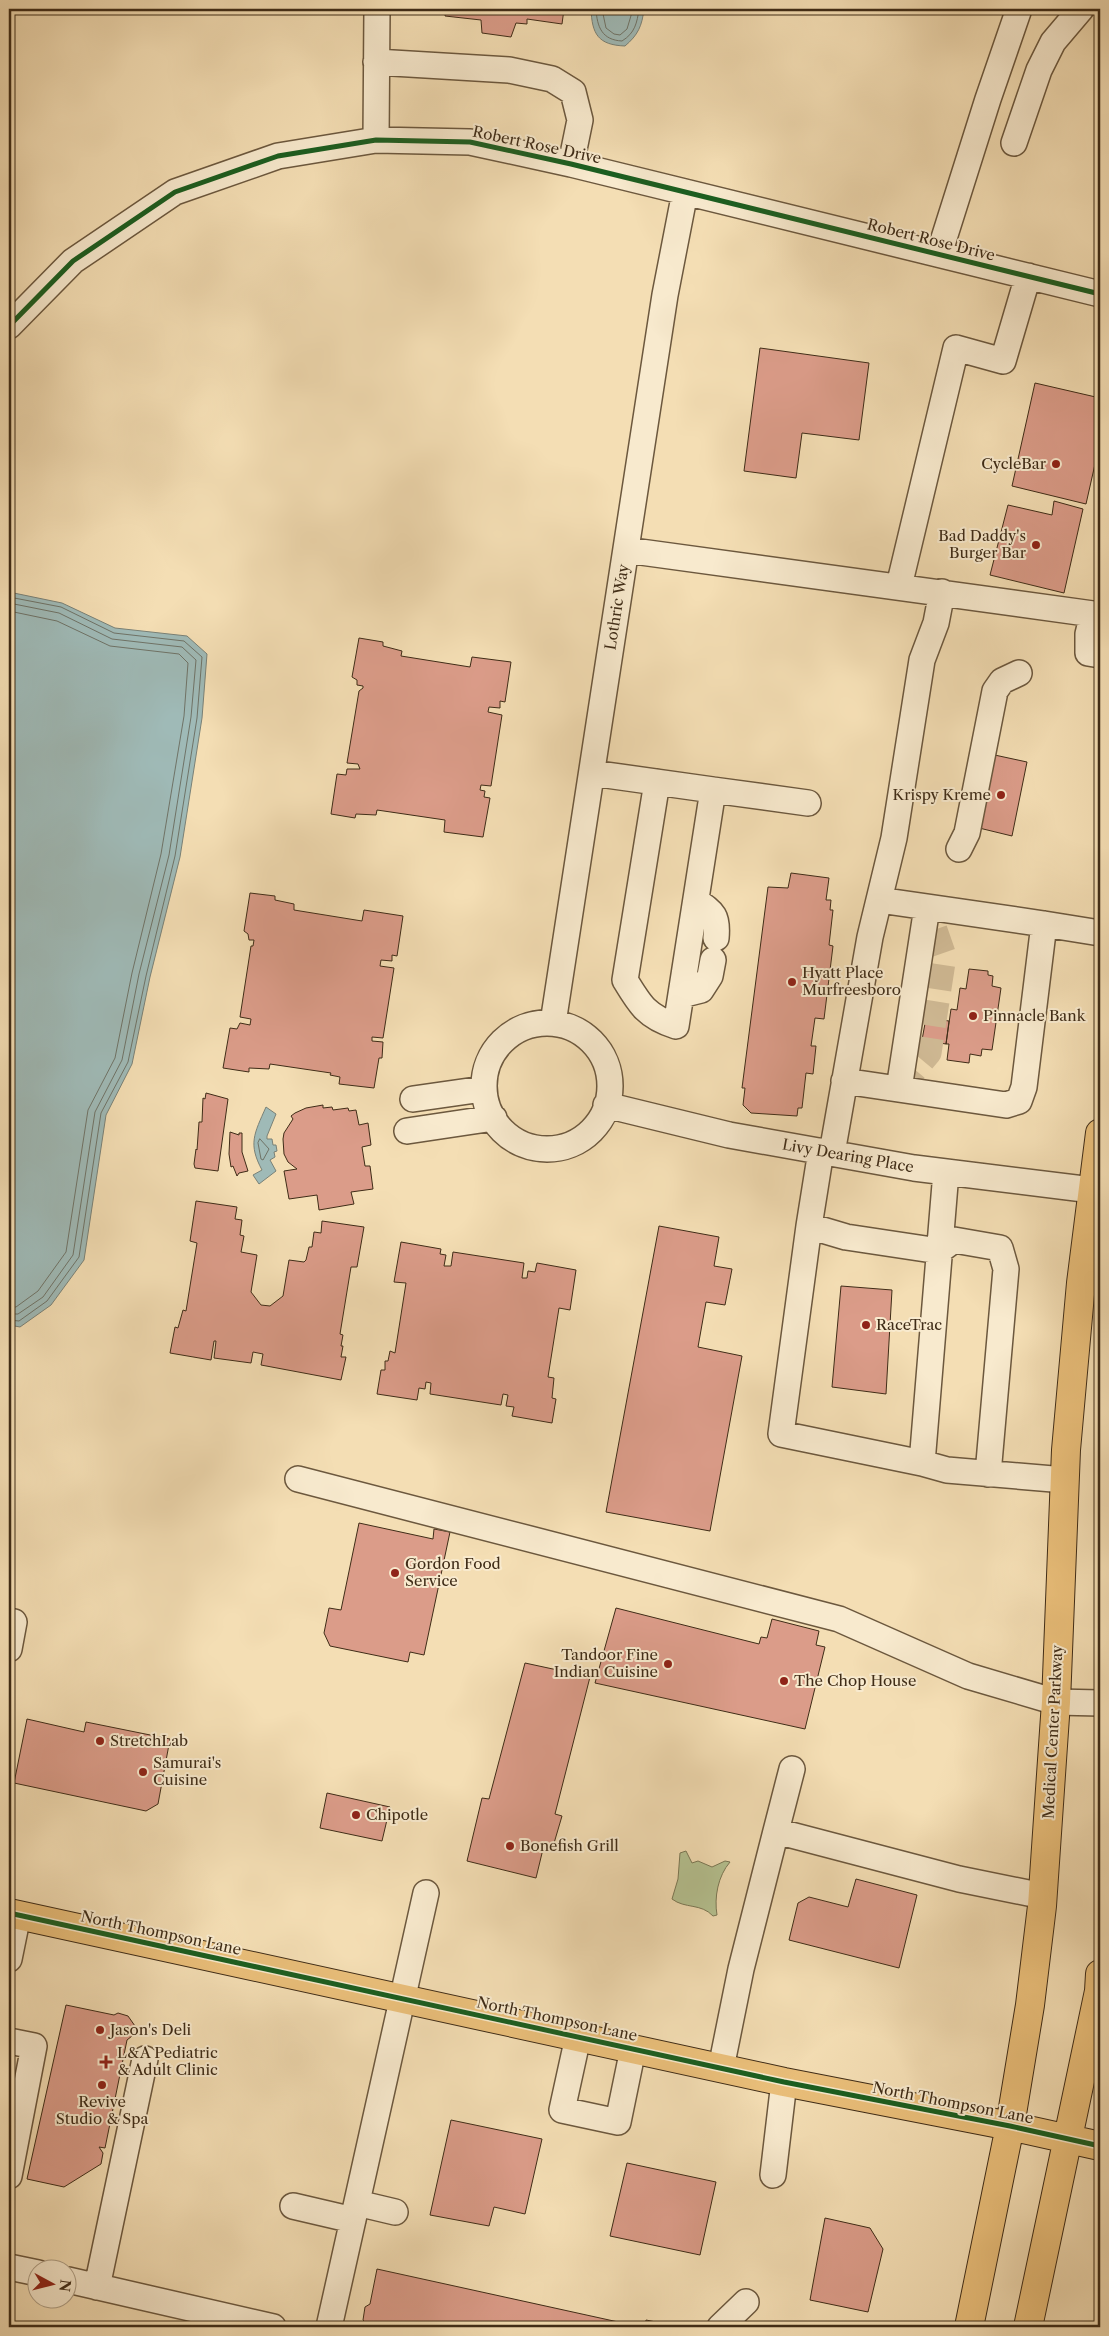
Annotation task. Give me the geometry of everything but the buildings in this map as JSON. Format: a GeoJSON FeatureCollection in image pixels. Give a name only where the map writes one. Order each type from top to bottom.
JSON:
{"type":"FeatureCollection","features":[{"type":"Feature","properties":{"kind":"main road","name":"Medical Center Parkway"},"geometry":{"type":"LineString","coordinates":[[969,2327],[1010,2126],[1030,2005],[1043,1896],[1056,1702],[1064,1480],[1080,1293],[1097,1191],[1100,1133]]}},
{"type":"Feature","properties":{"kind":"main road","name":"North Thompson Lane"},"geometry":{"type":"LineString","coordinates":[[13,1914],[784,2082],[1010,2126],[1100,2146]]}},
{"type":"Feature","properties":{"kind":"main road"},"geometry":{"type":"LineString","coordinates":[[1028,2327],[1066,2139],[1099,1991],[1100,1974]]}},
{"type":"Feature","properties":{"kind":"street"},"geometry":{"type":"LineString","coordinates":[[376,140],[377,9]]}},
{"type":"Feature","properties":{"kind":"street"},"geometry":{"type":"LineString","coordinates":[[939,254],[988,99],[1020,9]]}},
{"type":"Feature","properties":{"kind":"street"},"geometry":{"type":"LineString","coordinates":[[1014,143],[1039,70],[1054,42],[1081,9]]}},
{"type":"Feature","properties":{"kind":"street"},"geometry":{"type":"LineString","coordinates":[[376,62],[509,70],[552,78],[573,92],[580,120],[571,164]]}},
{"type":"Feature","properties":{"kind":"street","name":"Robert Rose Drive"},"geometry":{"type":"LineString","coordinates":[[9,326],[73,261],[174,192],[278,156],[376,140],[470,142],[571,164],[1100,294]]}},
{"type":"Feature","properties":{"kind":"street","name":"Lothric Way"},"geometry":{"type":"LineString","coordinates":[[553,1023],[665,294],[685,192]]}},
{"type":"Feature","properties":{"kind":"street"},"geometry":{"type":"LineString","coordinates":[[899,586],[956,348],[1003,361],[1028,276]]}},
{"type":"Feature","properties":{"kind":"street"},"geometry":{"type":"LineString","coordinates":[[626,550],[870,585],[899,586],[1093,614],[1088,634],[1088,653],[1100,655]]}},
{"type":"Feature","properties":{"kind":"street"},"geometry":{"type":"LineString","coordinates":[[942,592],[936,623],[922,660],[894,838],[870,937],[844,1081],[809,1226],[780,1434],[922,1463],[947,1470],[1064,1480]]}},
{"type":"Feature","properties":{"kind":"street"},"geometry":{"type":"LineString","coordinates":[[959,849],[967,833],[995,691],[1002,681],[1019,673]]}},
{"type":"Feature","properties":{"kind":"street"},"geometry":{"type":"LineString","coordinates":[[592,773],[808,803]]}},
{"type":"Feature","properties":{"kind":"street"},"geometry":{"type":"LineString","coordinates":[[657,782],[625,980],[643,1009],[661,1021],[676,1026],[713,790]]}},
{"type":"Feature","properties":{"kind":"street"},"geometry":{"type":"LineString","coordinates":[[878,900],[1100,933]]}},
{"type":"Feature","properties":{"kind":"street"},"geometry":{"type":"LineString","coordinates":[[681,995],[701,990],[710,976],[717,922],[711,911],[696,901]]}},
{"type":"Feature","properties":{"kind":"street"},"geometry":{"type":"LineString","coordinates":[[899,1089],[927,907]]}},
{"type":"Feature","properties":{"kind":"street"},"geometry":{"type":"LineString","coordinates":[[844,1081],[1006,1105],[1019,1100],[1024,1087],[1044,924]]}},
{"type":"Feature","properties":{"kind":"street"},"geometry":{"type":"LineString","coordinates":[[553,1023],[572,1028],[589,1038],[601,1054],[608,1072],[610,1092],[606,1105],[593,1128],[578,1141],[559,1148],[540,1149],[519,1142],[501,1129],[489,1111],[483,1089],[486,1068],[496,1048],[512,1033],[532,1024],[553,1023]]}},
{"type":"Feature","properties":{"kind":"street"},"geometry":{"type":"LineString","coordinates":[[413,1099],[483,1089]]}},
{"type":"Feature","properties":{"kind":"street","name":"Livy Dearing Place"},"geometry":{"type":"LineString","coordinates":[[606,1105],[729,1135],[826,1152],[946,1172],[1097,1191]]}},
{"type":"Feature","properties":{"kind":"street"},"geometry":{"type":"LineString","coordinates":[[407,1132],[494,1118]]}},
{"type":"Feature","properties":{"kind":"street"},"geometry":{"type":"LineString","coordinates":[[922,1463],[946,1172]]}},
{"type":"Feature","properties":{"kind":"street"},"geometry":{"type":"LineString","coordinates":[[809,1226],[846,1237],[940,1251],[954,1240],[1000,1248],[1006,1269],[988,1474]]}},
{"type":"Feature","properties":{"kind":"street"},"geometry":{"type":"LineString","coordinates":[[298,1479],[839,1619],[968,1676],[1056,1702],[1100,1702]]}},
{"type":"Feature","properties":{"kind":"street"},"geometry":{"type":"LineString","coordinates":[[9,1621],[14,1622],[9,1649]]}},
{"type":"Feature","properties":{"kind":"street"},"geometry":{"type":"LineString","coordinates":[[721,2068],[741,1968],[792,1769]]}},
{"type":"Feature","properties":{"kind":"street"},"geometry":{"type":"LineString","coordinates":[[776,1831],[959,1879],[1043,1896]]}},
{"type":"Feature","properties":{"kind":"street"},"geometry":{"type":"LineString","coordinates":[[329,2327],[426,1893]]}},
{"type":"Feature","properties":{"kind":"street"},"geometry":{"type":"LineString","coordinates":[[9,1959],[13,1914]]}},
{"type":"Feature","properties":{"kind":"street"},"geometry":{"type":"LineString","coordinates":[[578,2037],[562,2110],[618,2122],[633,2049]]}},
{"type":"Feature","properties":{"kind":"street"},"geometry":{"type":"LineString","coordinates":[[9,2041],[34,2046],[9,2176]]}},
{"type":"Feature","properties":{"kind":"street"},"geometry":{"type":"LineString","coordinates":[[97,2287],[146,2059]]}},
{"type":"Feature","properties":{"kind":"street"},"geometry":{"type":"LineString","coordinates":[[773,2175],[784,2082]]}},
{"type":"Feature","properties":{"kind":"street"},"geometry":{"type":"LineString","coordinates":[[293,2206],[395,2212]]}},
{"type":"Feature","properties":{"kind":"street"},"geometry":{"type":"LineString","coordinates":[[9,2267],[28,2271]]}},
{"type":"Feature","properties":{"kind":"street"},"geometry":{"type":"LineString","coordinates":[[78,2282],[274,2327]]}},
{"type":"Feature","properties":{"kind":"street"},"geometry":{"type":"LineString","coordinates":[[720,2327],[746,2302]]}},
{"type":"Feature","properties":{"kind":"green space"},"geometry":{"type":"Polygon","coordinates":[[[686,1851],[692,1863],[698,1861],[712,1867],[725,1861],[730,1862],[722,1874],[718,1887],[717,1915],[713,1916],[703,1909],[682,1904],[672,1899],[678,1879],[680,1853],[686,1851]]]}},
{"type":"Feature","properties":{"kind":"water"},"geometry":{"type":"Polygon","coordinates":[[[591,9],[644,9],[639,30],[625,46],[608,43],[598,36],[593,25],[591,9]]]}},
{"type":"Feature","properties":{"kind":"water"},"geometry":{"type":"Polygon","coordinates":[[[9,592],[62,603],[115,628],[187,636],[207,654],[202,718],[180,857],[150,977],[132,1064],[106,1115],[84,1260],[51,1305],[20,1327],[9,1325],[9,592]]]}},
{"type":"Feature","properties":{"kind":"water"},"geometry":{"type":"Polygon","coordinates":[[[266,1107],[276,1114],[267,1139],[272,1139],[273,1145],[276,1145],[275,1157],[270,1160],[276,1171],[259,1184],[253,1175],[262,1170],[255,1153],[254,1139],[266,1107]]]}},
{"type":"Feature","properties":{"kind":"tunnel"},"geometry":{"type":"LineString","coordinates":[[899,1089],[929,1053],[944,956],[927,907]]}},
{"type":"Feature","properties":{"kind":"cycle path"},"geometry":{"type":"LineString","coordinates":[[9,326],[73,261],[175,192],[278,156],[376,140],[470,142],[571,164],[1100,294]]}},
{"type":"Feature","properties":{"kind":"cycle path"},"geometry":{"type":"LineString","coordinates":[[9,1913],[784,2082],[1010,2126],[1100,2146]]}},
{"type":"Feature","properties":{"kind":"place","name":"CycleBar"},"geometry":{"type":"Point","coordinates":[1056,464]}},
{"type":"Feature","properties":{"kind":"place","name":"Bad Daddy's Burger Bar"},"geometry":{"type":"Point","coordinates":[1036,545]}},
{"type":"Feature","properties":{"kind":"place","name":"Krispy Kreme"},"geometry":{"type":"Point","coordinates":[1001,795]}},
{"type":"Feature","properties":{"kind":"place","name":"Hyatt Place Murfreesboro"},"geometry":{"type":"Point","coordinates":[792,982]}},
{"type":"Feature","properties":{"kind":"place","name":"Pinnacle Bank"},"geometry":{"type":"Point","coordinates":[973,1016]}},
{"type":"Feature","properties":{"kind":"place","name":"RaceTrac"},"geometry":{"type":"Point","coordinates":[866,1325]}},
{"type":"Feature","properties":{"kind":"place","name":"Gordon Food Service"},"geometry":{"type":"Point","coordinates":[395,1573]}},
{"type":"Feature","properties":{"kind":"place","name":"Tandoor Fine Indian Cuisine"},"geometry":{"type":"Point","coordinates":[668,1664]}},
{"type":"Feature","properties":{"kind":"place","name":"The Chop House"},"geometry":{"type":"Point","coordinates":[784,1681]}},
{"type":"Feature","properties":{"kind":"place","name":"StretchLab"},"geometry":{"type":"Point","coordinates":[100,1741]}},
{"type":"Feature","properties":{"kind":"place","name":"Samurai's Cuisine"},"geometry":{"type":"Point","coordinates":[143,1772]}},
{"type":"Feature","properties":{"kind":"place","name":"Chipotle"},"geometry":{"type":"Point","coordinates":[356,1815]}},
{"type":"Feature","properties":{"kind":"place","name":"Bonefish Grill"},"geometry":{"type":"Point","coordinates":[510,1846]}},
{"type":"Feature","properties":{"kind":"place","name":"Jason's Deli"},"geometry":{"type":"Point","coordinates":[100,2030]}},
{"type":"Feature","properties":{"kind":"place","name":"L&A Pediatric & Adult Clinic"},"geometry":{"type":"Point","coordinates":[106,2062]}},
{"type":"Feature","properties":{"kind":"place","name":"Revive Studio & Spa"},"geometry":{"type":"Point","coordinates":[102,2085]}}]}
